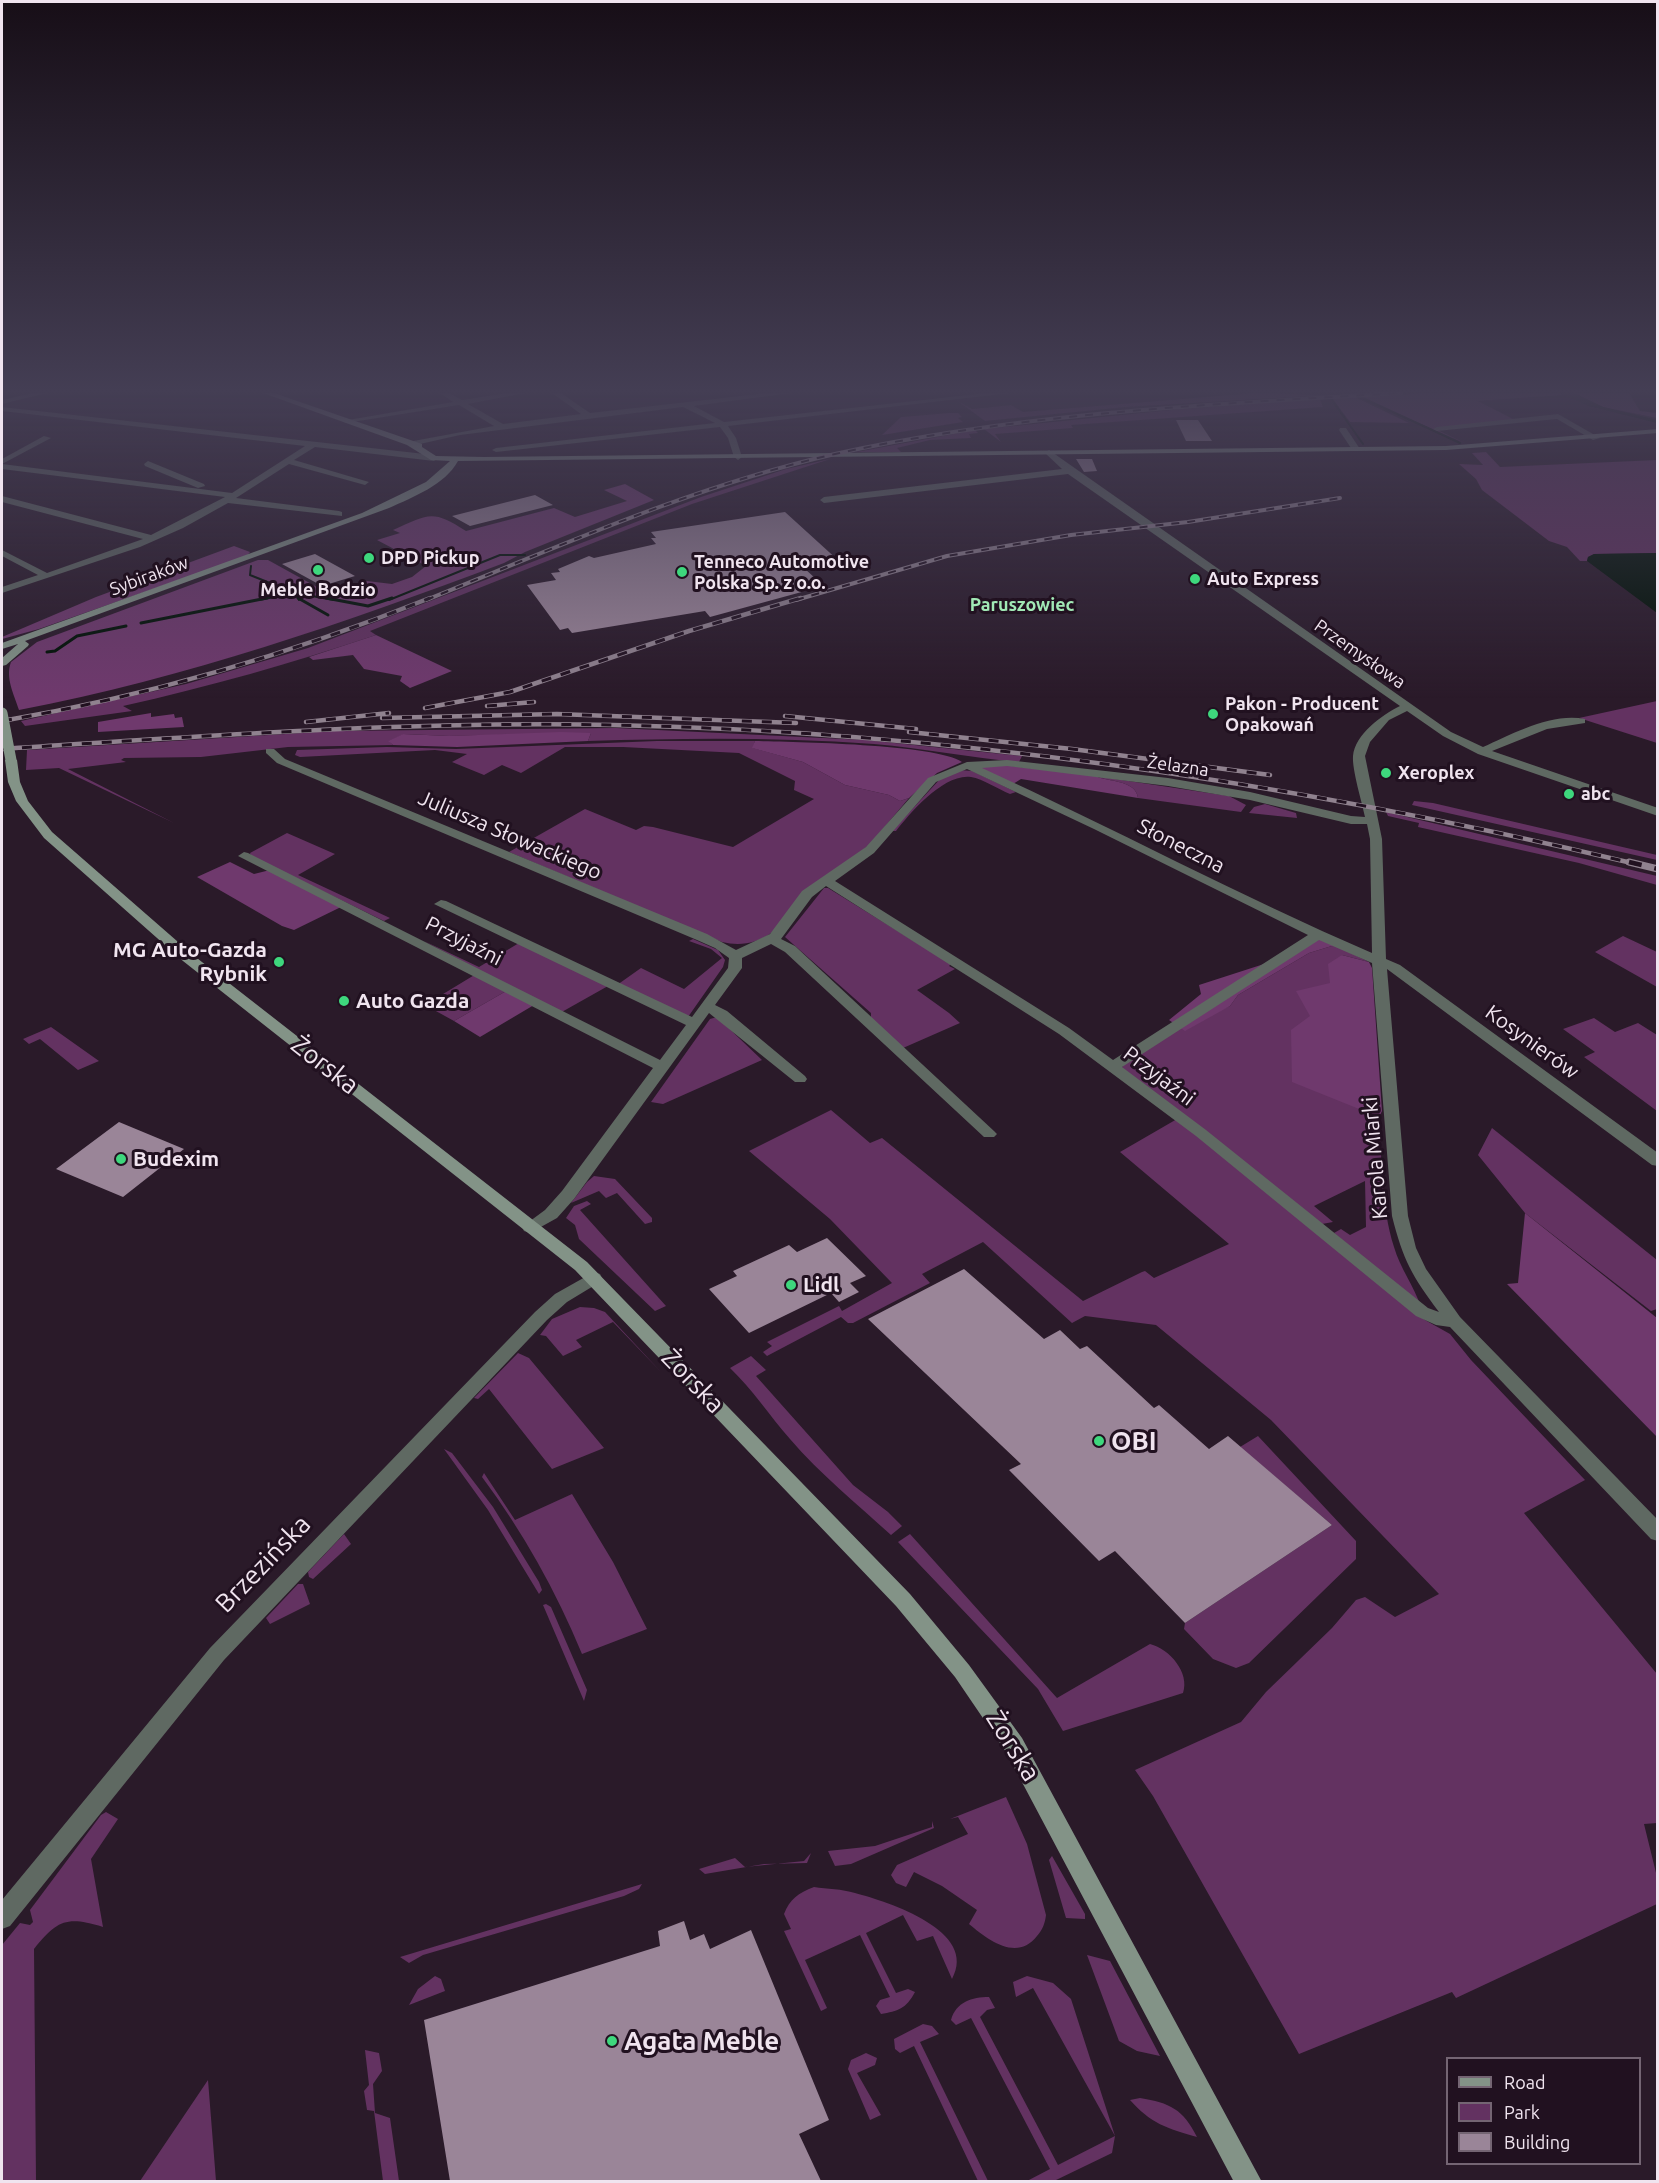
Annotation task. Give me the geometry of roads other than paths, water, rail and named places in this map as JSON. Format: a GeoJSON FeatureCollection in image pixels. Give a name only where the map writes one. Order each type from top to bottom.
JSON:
{"type":"FeatureCollection","features":[{"type":"Feature","properties":{"kind":"main road","name":"Sybiraków"},"geometry":{"type":"LineString","coordinates":[[388,505],[402,495]]}},
{"type":"Feature","properties":{"kind":"main road","name":"Sybiraków"},"geometry":{"type":"LineString","coordinates":[[2,644],[46,631],[323,531],[407,495]]}},
{"type":"Feature","properties":{"kind":"main road"},"geometry":{"type":"LineString","coordinates":[[2,663],[17,648],[46,631]]}},
{"type":"Feature","properties":{"kind":"main road","name":"Żorska"},"geometry":{"type":"LineString","coordinates":[[2,713],[15,790],[30,815],[56,842],[179,952],[594,1278],[903,1600],[988,1706],[1036,1783],[1249,2181]]}},
{"type":"Feature","properties":{"kind":"street"},"geometry":{"type":"LineString","coordinates":[[218,495],[339,514]]}},
{"type":"Feature","properties":{"kind":"street"},"geometry":{"type":"LineString","coordinates":[[2,590],[151,538],[236,495]]}},
{"type":"Feature","properties":{"kind":"street"},"geometry":{"type":"LineString","coordinates":[[824,500],[867,495]]}},
{"type":"Feature","properties":{"kind":"street","name":"Przemysłowa"},"geometry":{"type":"LineString","coordinates":[[1104,495],[1447,734],[1482,752],[1658,812]]}},
{"type":"Feature","properties":{"kind":"street"},"geometry":{"type":"LineString","coordinates":[[2,499],[151,538]]}},
{"type":"Feature","properties":{"kind":"street"},"geometry":{"type":"LineString","coordinates":[[2,554],[46,576]]}},
{"type":"Feature","properties":{"kind":"street","name":"Karola Miarki"},"geometry":{"type":"LineString","coordinates":[[1407,707],[1389,715],[1360,748],[1360,760],[1374,820],[1378,855],[1379,960],[1402,1227],[1418,1271],[1454,1321],[1658,1533]]}},
{"type":"Feature","properties":{"kind":"street"},"geometry":{"type":"LineString","coordinates":[[1482,752],[1517,736],[1568,721],[1581,721]]}},
{"type":"Feature","properties":{"kind":"street","name":"Juliusza Słowackiego"},"geometry":{"type":"LineString","coordinates":[[270,751],[281,761],[702,937],[720,945],[735,956]]}},
{"type":"Feature","properties":{"kind":"street","name":"Żelazna"},"geometry":{"type":"LineString","coordinates":[[971,765],[1008,763],[1167,782],[1250,796],[1351,820],[1374,820]]}},
{"type":"Feature","properties":{"kind":"street"},"geometry":{"type":"LineString","coordinates":[[531,1227],[547,1217],[563,1202],[735,968],[737,960],[735,956],[771,939],[781,931],[801,901],[825,880],[870,850],[933,780],[971,765]]}},
{"type":"Feature","properties":{"kind":"street","name":"Słoneczna"},"geometry":{"type":"LineString","coordinates":[[971,765],[1318,934],[1379,960]]}},
{"type":"Feature","properties":{"kind":"street","name":"Przyjaźni"},"geometry":{"type":"LineString","coordinates":[[244,856],[662,1067]]}},
{"type":"Feature","properties":{"kind":"street","name":"Przyjaźni"},"geometry":{"type":"LineString","coordinates":[[825,880],[1044,1017],[1201,1133],[1422,1312],[1442,1321],[1454,1321]]}},
{"type":"Feature","properties":{"kind":"street","name":"Przyjaźni"},"geometry":{"type":"LineString","coordinates":[[441,904],[694,1023]]}},
{"type":"Feature","properties":{"kind":"street"},"geometry":{"type":"LineString","coordinates":[[1112,1067],[1318,934]]}},
{"type":"Feature","properties":{"kind":"street"},"geometry":{"type":"LineString","coordinates":[[771,939],[790,949],[989,1134]]}},
{"type":"Feature","properties":{"kind":"street","name":"Kosynierów"},"geometry":{"type":"LineString","coordinates":[[1379,960],[1395,968],[1658,1161]]}},
{"type":"Feature","properties":{"kind":"street"},"geometry":{"type":"LineString","coordinates":[[707,1006],[722,1014],[800,1079]]}},
{"type":"Feature","properties":{"kind":"street","name":"Brzezińska"},"geometry":{"type":"LineString","coordinates":[[2,1918],[162,1719],[243,1625],[548,1309],[594,1278]]}},
{"type":"Feature","properties":{"kind":"waterway"},"geometry":{"type":"LineString","coordinates":[[389,600],[500,555],[525,555]]}},
{"type":"Feature","properties":{"kind":"waterway"},"geometry":{"type":"LineString","coordinates":[[251,566],[250,575],[295,593]]}},
{"type":"Feature","properties":{"kind":"waterway"},"geometry":{"type":"LineString","coordinates":[[259,600],[295,593]]}},
{"type":"Feature","properties":{"kind":"waterway"},"geometry":{"type":"LineString","coordinates":[[295,593],[334,600]]}},
{"type":"Feature","properties":{"kind":"waterway"},"geometry":{"type":"LineString","coordinates":[[295,593],[299,600]]}},
{"type":"Feature","properties":{"kind":"waterway"},"geometry":{"type":"LineString","coordinates":[[141,623],[267,598]]}},
{"type":"Feature","properties":{"kind":"waterway"},"geometry":{"type":"LineString","coordinates":[[298,598],[328,615]]}},
{"type":"Feature","properties":{"kind":"waterway"},"geometry":{"type":"LineString","coordinates":[[326,598],[368,606],[392,598]]}},
{"type":"Feature","properties":{"kind":"waterway"},"geometry":{"type":"LineString","coordinates":[[47,652],[55,651],[77,636],[126,626]]}},
{"type":"Feature","properties":{"kind":"railway"},"geometry":{"type":"LineString","coordinates":[[426,600],[694,495]]}},
{"type":"Feature","properties":{"kind":"railway"},"geometry":{"type":"LineString","coordinates":[[796,600],[947,556],[1071,535],[1188,522],[1340,498]]}},
{"type":"Feature","properties":{"kind":"railway"},"geometry":{"type":"LineString","coordinates":[[2,721],[111,699],[219,671],[325,637],[430,598]]}},
{"type":"Feature","properties":{"kind":"railway"},"geometry":{"type":"LineString","coordinates":[[425,708],[510,692],[689,631],[801,598]]}},
{"type":"Feature","properties":{"kind":"railway"},"geometry":{"type":"LineString","coordinates":[[487,706],[534,702]]}},
{"type":"Feature","properties":{"kind":"railway"},"geometry":{"type":"LineString","coordinates":[[306,722],[389,713]]}},
{"type":"Feature","properties":{"kind":"railway"},"geometry":{"type":"LineString","coordinates":[[382,718],[557,714],[796,723]]}},
{"type":"Feature","properties":{"kind":"railway"},"geometry":{"type":"LineString","coordinates":[[785,716],[916,729]]}},
{"type":"Feature","properties":{"kind":"railway"},"geometry":{"type":"LineString","coordinates":[[2,749],[384,727],[537,724],[743,730],[872,738],[1128,767],[1256,787],[1510,835],[1636,864]]}},
{"type":"Feature","properties":{"kind":"railway"},"geometry":{"type":"LineString","coordinates":[[909,732],[1072,749],[1270,775]]}},
{"type":"Feature","properties":{"kind":"railway"},"geometry":{"type":"LineString","coordinates":[[1629,862],[1658,869]]}},
{"type":"Feature","properties":{"kind":"place","name":"DPD Pickup"},"geometry":{"type":"Point","coordinates":[369,558]}},
{"type":"Feature","properties":{"kind":"place","name":"Meble Bodzio"},"geometry":{"type":"Point","coordinates":[318,570]}},
{"type":"Feature","properties":{"kind":"place","name":"Tenneco Automotive Polska Sp. z o.o."},"geometry":{"type":"Point","coordinates":[682,572]}},
{"type":"Feature","properties":{"kind":"place","name":"Auto Express"},"geometry":{"type":"Point","coordinates":[1195,579]}},
{"type":"Feature","properties":{"kind":"place","name":"Pakon - Producent Opakowań"},"geometry":{"type":"Point","coordinates":[1213,714]}},
{"type":"Feature","properties":{"kind":"place","name":"Xeroplex"},"geometry":{"type":"Point","coordinates":[1386,773]}},
{"type":"Feature","properties":{"kind":"place","name":"abc"},"geometry":{"type":"Point","coordinates":[1569,794]}},
{"type":"Feature","properties":{"kind":"place","name":"MG Auto-Gazda Rybnik"},"geometry":{"type":"Point","coordinates":[279,962]}},
{"type":"Feature","properties":{"kind":"place","name":"Auto Gazda"},"geometry":{"type":"Point","coordinates":[344,1001]}},
{"type":"Feature","properties":{"kind":"place","name":"Budexim"},"geometry":{"type":"Point","coordinates":[121,1159]}},
{"type":"Feature","properties":{"kind":"place","name":"Lidl"},"geometry":{"type":"Point","coordinates":[791,1285]}},
{"type":"Feature","properties":{"kind":"place","name":"OBI"},"geometry":{"type":"Point","coordinates":[1099,1441]}},
{"type":"Feature","properties":{"kind":"place","name":"Agata Meble"},"geometry":{"type":"Point","coordinates":[612,2041]}},
{"type":"Feature","properties":{"kind":"district","name":"Paruszowiec"},"geometry":{"type":"Point","coordinates":[1022,605]}}]}
